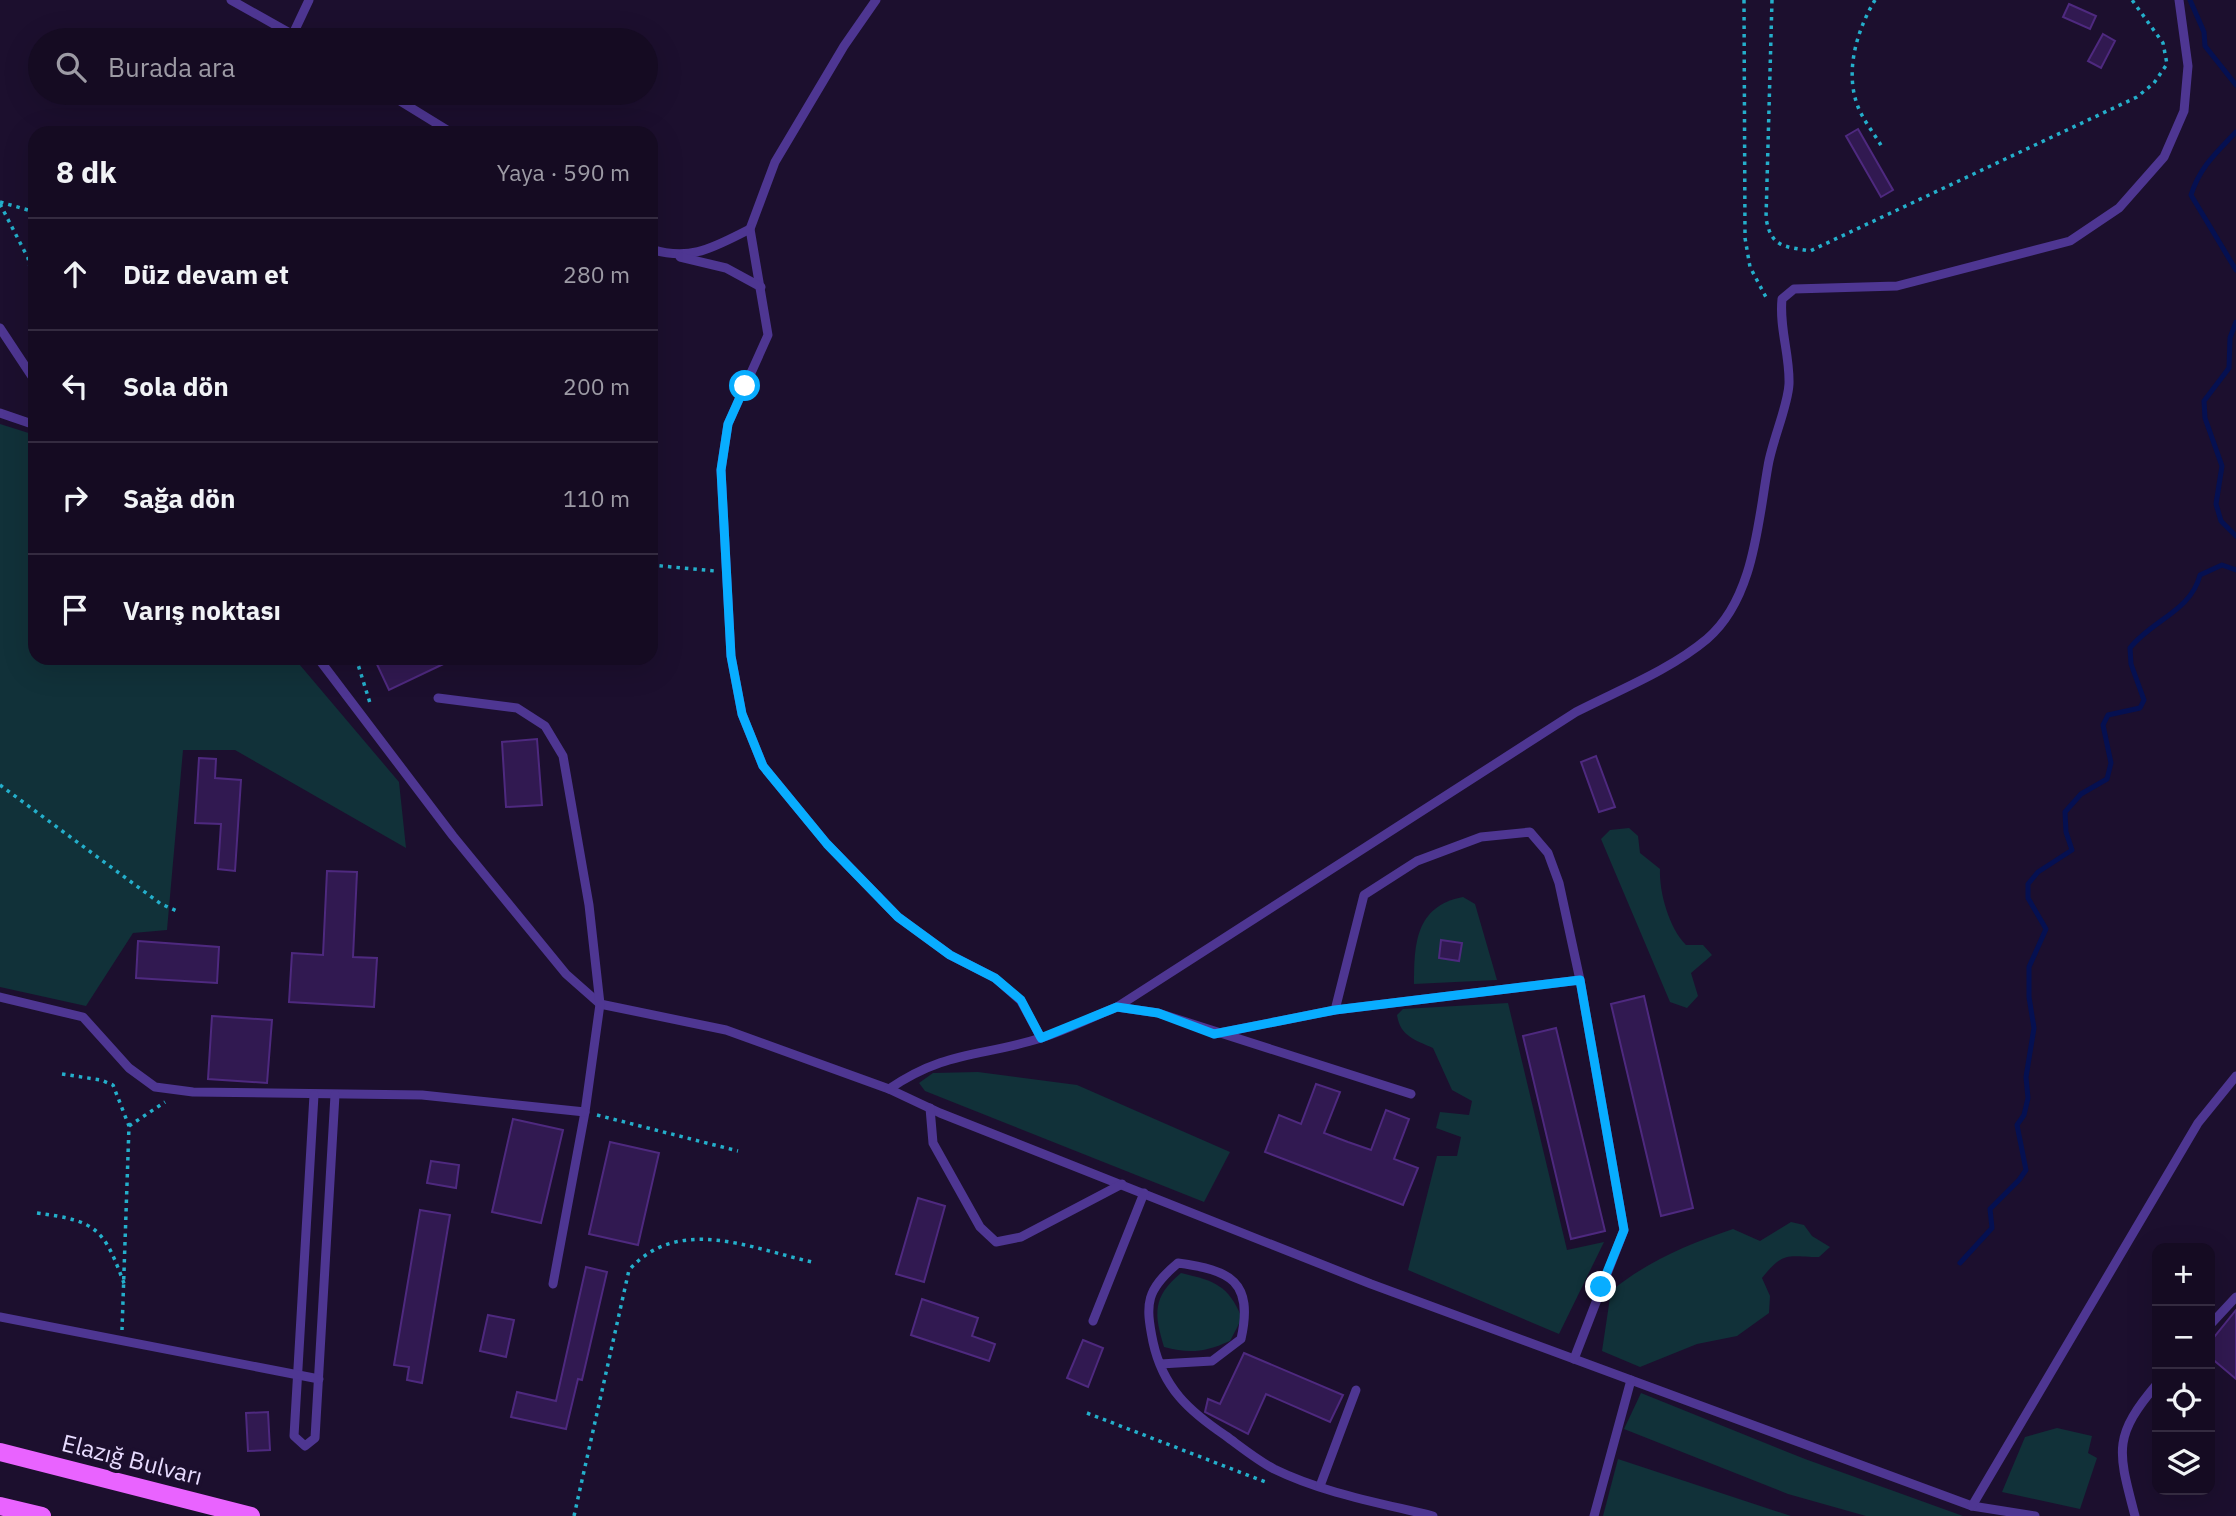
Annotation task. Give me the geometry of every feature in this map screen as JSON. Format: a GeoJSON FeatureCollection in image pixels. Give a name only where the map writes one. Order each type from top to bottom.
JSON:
{"type":"FeatureCollection","features":[{"type":"Feature","properties":{"kind":"main road","name":"Elazığ Bulvarı"},"geometry":{"type":"LineString","coordinates":[[0,1451],[251,1516]]}},
{"type":"Feature","properties":{"kind":"main road"},"geometry":{"type":"LineString","coordinates":[[0,1506],[42,1516]]}},
{"type":"Feature","properties":{"kind":"lane"},"geometry":{"type":"LineString","coordinates":[[231,0],[282,28]]}},
{"type":"Feature","properties":{"kind":"lane"},"geometry":{"type":"LineString","coordinates":[[296,28],[309,0]]}},
{"type":"Feature","properties":{"kind":"lane"},"geometry":{"type":"LineString","coordinates":[[876,0],[844,46],[775,162],[750,229],[768,335],[728,424],[721,470],[731,656],[742,714],[763,766],[827,844],[898,917],[950,955],[995,978],[1021,1000],[1041,1038]]}},
{"type":"Feature","properties":{"kind":"lane"},"geometry":{"type":"LineString","coordinates":[[890,1089],[916,1071],[948,1058],[1041,1038],[1117,1007],[1577,712],[1654,673],[1708,638],[1735,603],[1754,549],[1772,443],[1789,385],[1780,316],[1782,299],[1794,289],[1897,286],[2070,241],[2119,208],[2164,157],[2184,111],[2188,66],[2179,0]]}},
{"type":"Feature","properties":{"kind":"lane"},"geometry":{"type":"LineString","coordinates":[[406,105],[441,126]]}},
{"type":"Feature","properties":{"kind":"lane"},"geometry":{"type":"LineString","coordinates":[[671,256],[705,252],[750,229]]}},
{"type":"Feature","properties":{"kind":"lane"},"geometry":{"type":"LineString","coordinates":[[658,251],[726,268],[761,287]]}},
{"type":"Feature","properties":{"kind":"lane"},"geometry":{"type":"LineString","coordinates":[[0,328],[28,370]]}},
{"type":"Feature","properties":{"kind":"lane"},"geometry":{"type":"LineString","coordinates":[[0,413],[28,423]]}},
{"type":"Feature","properties":{"kind":"lane"},"geometry":{"type":"LineString","coordinates":[[323,665],[453,836],[566,974],[600,1004],[726,1030],[890,1089],[930,1108],[1371,1283],[1574,1359],[1972,1506],[2035,1516]]}},
{"type":"Feature","properties":{"kind":"lane"},"geometry":{"type":"LineString","coordinates":[[438,698],[517,708],[545,726],[563,756],[589,905],[600,1004],[585,1112],[553,1284]]}},
{"type":"Feature","properties":{"kind":"lane"},"geometry":{"type":"LineString","coordinates":[[1335,1010],[1364,895],[1417,861],[1481,836],[1530,832],[1548,853],[1559,883],[1580,980],[1624,1230],[1574,1359]]}},
{"type":"Feature","properties":{"kind":"lane"},"geometry":{"type":"LineString","coordinates":[[1214,1034],[1335,1010],[1580,980]]}},
{"type":"Feature","properties":{"kind":"lane"},"geometry":{"type":"LineString","coordinates":[[0,997],[83,1017],[129,1068],[155,1087],[181,1091],[314,1095],[422,1094],[585,1112]]}},
{"type":"Feature","properties":{"kind":"lane"},"geometry":{"type":"LineString","coordinates":[[1117,1007],[1158,1013],[1214,1034],[1411,1094]]}},
{"type":"Feature","properties":{"kind":"lane"},"geometry":{"type":"LineString","coordinates":[[1972,1506],[2198,1123],[2236,1076]]}},
{"type":"Feature","properties":{"kind":"lane"},"geometry":{"type":"LineString","coordinates":[[314,1095],[294,1436],[305,1446],[315,1438],[335,1095]]}},
{"type":"Feature","properties":{"kind":"lane"},"geometry":{"type":"LineString","coordinates":[[930,1108],[933,1143],[980,1227],[996,1242],[1021,1237],[1122,1184]]}},
{"type":"Feature","properties":{"kind":"lane"},"geometry":{"type":"LineString","coordinates":[[1093,1321],[1144,1193]]}},
{"type":"Feature","properties":{"kind":"lane"},"geometry":{"type":"LineString","coordinates":[[1160,1364],[1212,1361],[1241,1339],[1247,1312],[1238,1285],[1213,1268],[1178,1263],[1160,1278],[1146,1310],[1160,1364],[1171,1387],[1192,1413],[1273,1469],[1320,1486],[1433,1516]]}},
{"type":"Feature","properties":{"kind":"lane"},"geometry":{"type":"LineString","coordinates":[[2215,1320],[2236,1297]]}},
{"type":"Feature","properties":{"kind":"lane"},"geometry":{"type":"LineString","coordinates":[[0,1317],[319,1379]]}},
{"type":"Feature","properties":{"kind":"lane"},"geometry":{"type":"LineString","coordinates":[[1594,1516],[1632,1380]]}},
{"type":"Feature","properties":{"kind":"lane"},"geometry":{"type":"LineString","coordinates":[[1320,1486],[1356,1390]]}},
{"type":"Feature","properties":{"kind":"lane"},"geometry":{"type":"LineString","coordinates":[[2135,1516],[2124,1474],[2122,1436],[2134,1411],[2152,1390]]}},
{"type":"Feature","properties":{"kind":"path"},"geometry":{"type":"LineString","coordinates":[[1744,0],[1745,238],[1750,267],[1761,292],[1780,316]]}},
{"type":"Feature","properties":{"kind":"path"},"geometry":{"type":"LineString","coordinates":[[1772,0],[1766,218],[1769,235],[1780,246],[1811,251],[2137,97],[2154,83],[2167,64],[2163,43],[2132,0]]}},
{"type":"Feature","properties":{"kind":"path"},"geometry":{"type":"LineString","coordinates":[[1875,0],[1854,50],[1852,84],[1857,106],[1882,147]]}},
{"type":"Feature","properties":{"kind":"path"},"geometry":{"type":"LineString","coordinates":[[0,203],[28,210]]}},
{"type":"Feature","properties":{"kind":"path"},"geometry":{"type":"LineString","coordinates":[[0,203],[28,258]]}},
{"type":"Feature","properties":{"kind":"path"},"geometry":{"type":"LineString","coordinates":[[658,566],[727,573]]}},
{"type":"Feature","properties":{"kind":"path"},"geometry":{"type":"LineString","coordinates":[[358,665],[370,705]]}},
{"type":"Feature","properties":{"kind":"path"},"geometry":{"type":"LineString","coordinates":[[0,785],[161,904],[177,911]]}},
{"type":"Feature","properties":{"kind":"path"},"geometry":{"type":"LineString","coordinates":[[62,1074],[101,1080],[113,1086],[129,1126],[126,1287],[121,1342]]}},
{"type":"Feature","properties":{"kind":"path"},"geometry":{"type":"LineString","coordinates":[[129,1126],[181,1091]]}},
{"type":"Feature","properties":{"kind":"path"},"geometry":{"type":"LineString","coordinates":[[585,1112],[738,1150]]}},
{"type":"Feature","properties":{"kind":"path"},"geometry":{"type":"LineString","coordinates":[[37,1213],[75,1218],[98,1230],[112,1250],[126,1287]]}},
{"type":"Feature","properties":{"kind":"path"},"geometry":{"type":"LineString","coordinates":[[574,1516],[629,1270],[642,1256],[665,1242],[703,1238],[812,1262]]}},
{"type":"Feature","properties":{"kind":"path"},"geometry":{"type":"LineString","coordinates":[[1087,1413],[1268,1483]]}},
{"type":"Feature","properties":{"kind":"green space"},"geometry":{"type":"Polygon","coordinates":[[[0,424],[28,433],[28,665],[300,665],[399,782],[406,848],[235,750],[183,750],[167,930],[133,933],[86,1006],[0,987],[0,424]]]}},
{"type":"Feature","properties":{"kind":"green space"},"geometry":{"type":"Polygon","coordinates":[[[1629,828],[1638,836],[1640,853],[1660,869],[1666,909],[1680,938],[1686,945],[1703,945],[1712,955],[1691,973],[1698,996],[1687,1008],[1670,1002],[1601,839],[1610,830],[1629,828]]]}},
{"type":"Feature","properties":{"kind":"green space"},"geometry":{"type":"Polygon","coordinates":[[[1463,897],[1475,904],[1497,980],[1414,984],[1417,942],[1426,918],[1447,902],[1463,897]]]}},
{"type":"Feature","properties":{"kind":"green space"},"geometry":{"type":"Polygon","coordinates":[[[1508,1003],[1567,1250],[1604,1242],[1559,1334],[1408,1270],[1437,1156],[1457,1156],[1461,1137],[1436,1128],[1440,1112],[1469,1115],[1472,1101],[1452,1090],[1433,1048],[1405,1033],[1397,1015],[1403,1009],[1508,1003]]]}},
{"type":"Feature","properties":{"kind":"green space"},"geometry":{"type":"Polygon","coordinates":[[[978,1072],[1077,1085],[1230,1152],[1204,1202],[925,1091],[919,1083],[933,1073],[978,1072]]]}},
{"type":"Feature","properties":{"kind":"green space"},"geometry":{"type":"Polygon","coordinates":[[[1791,1222],[1804,1225],[1812,1236],[1830,1247],[1819,1257],[1793,1256],[1776,1263],[1762,1278],[1770,1296],[1769,1313],[1737,1336],[1697,1344],[1640,1367],[1602,1351],[1611,1291],[1625,1280],[1669,1254],[1733,1229],[1760,1241],[1791,1222]]]}},
{"type":"Feature","properties":{"kind":"green space"},"geometry":{"type":"Polygon","coordinates":[[[1181,1273],[1212,1282],[1226,1291],[1242,1318],[1230,1341],[1197,1351],[1164,1347],[1157,1315],[1160,1298],[1181,1273]]]}},
{"type":"Feature","properties":{"kind":"green space"},"geometry":{"type":"Polygon","coordinates":[[[1641,1393],[1805,1459],[1963,1516],[1866,1516],[1788,1494],[1624,1429],[1641,1393]]]}},
{"type":"Feature","properties":{"kind":"green space"},"geometry":{"type":"Polygon","coordinates":[[[2057,1428],[2092,1436],[2088,1453],[2097,1458],[2080,1509],[2002,1492],[2025,1437],[2057,1428]]]}},
{"type":"Feature","properties":{"kind":"green space"},"geometry":{"type":"Polygon","coordinates":[[[1618,1459],[1791,1516],[1603,1516],[1618,1459]]]}},
{"type":"Feature","properties":{"kind":"building"},"geometry":{"type":"Polygon","coordinates":[[[2069,4],[2096,16],[2090,29],[2063,17],[2069,4]]]}},
{"type":"Feature","properties":{"kind":"building"},"geometry":{"type":"Polygon","coordinates":[[[2103,34],[2115,41],[2101,68],[2088,61],[2103,34]]]}},
{"type":"Feature","properties":{"kind":"building"},"geometry":{"type":"Polygon","coordinates":[[[1858,129],[1893,190],[1881,197],[1846,136],[1858,129]]]}},
{"type":"Feature","properties":{"kind":"building"},"geometry":{"type":"Polygon","coordinates":[[[377,665],[441,665],[389,690],[377,665]]]}},
{"type":"Feature","properties":{"kind":"building"},"geometry":{"type":"Polygon","coordinates":[[[537,739],[542,805],[506,807],[502,742],[537,739]]]}},
{"type":"Feature","properties":{"kind":"building"},"geometry":{"type":"Polygon","coordinates":[[[1596,756],[1615,807],[1599,812],[1581,762],[1596,756]]]}},
{"type":"Feature","properties":{"kind":"building"},"geometry":{"type":"Polygon","coordinates":[[[199,758],[216,759],[215,778],[241,780],[235,871],[218,869],[221,824],[195,823],[199,758]]]}},
{"type":"Feature","properties":{"kind":"building"},"geometry":{"type":"Polygon","coordinates":[[[327,871],[357,872],[353,957],[377,958],[374,1007],[289,1002],[292,953],[323,955],[327,871]]]}},
{"type":"Feature","properties":{"kind":"building"},"geometry":{"type":"Polygon","coordinates":[[[1441,940],[1462,943],[1459,961],[1439,958],[1441,940]]]}},
{"type":"Feature","properties":{"kind":"building"},"geometry":{"type":"Polygon","coordinates":[[[138,941],[219,947],[217,983],[136,978],[138,941]]]}},
{"type":"Feature","properties":{"kind":"building"},"geometry":{"type":"Polygon","coordinates":[[[1644,996],[1693,1208],[1661,1216],[1611,1004],[1644,996]]]}},
{"type":"Feature","properties":{"kind":"building"},"geometry":{"type":"Polygon","coordinates":[[[212,1016],[272,1020],[267,1083],[208,1079],[212,1016]]]}},
{"type":"Feature","properties":{"kind":"building"},"geometry":{"type":"Polygon","coordinates":[[[1556,1028],[1605,1231],[1571,1239],[1523,1036],[1556,1028]]]}},
{"type":"Feature","properties":{"kind":"building"},"geometry":{"type":"Polygon","coordinates":[[[1316,1084],[1340,1092],[1324,1133],[1371,1150],[1386,1110],[1409,1119],[1394,1159],[1418,1168],[1403,1205],[1265,1152],[1279,1115],[1301,1124],[1316,1084]]]}},
{"type":"Feature","properties":{"kind":"building"},"geometry":{"type":"Polygon","coordinates":[[[513,1119],[563,1130],[541,1223],[492,1212],[513,1119]]]}},
{"type":"Feature","properties":{"kind":"building"},"geometry":{"type":"Polygon","coordinates":[[[610,1142],[659,1153],[638,1245],[589,1234],[610,1142]]]}},
{"type":"Feature","properties":{"kind":"building"},"geometry":{"type":"Polygon","coordinates":[[[431,1161],[459,1165],[456,1188],[427,1183],[431,1161]]]}},
{"type":"Feature","properties":{"kind":"building"},"geometry":{"type":"Polygon","coordinates":[[[918,1198],[945,1206],[924,1282],[896,1274],[918,1198]]]}},
{"type":"Feature","properties":{"kind":"building"},"geometry":{"type":"Polygon","coordinates":[[[420,1210],[450,1215],[422,1383],[407,1380],[409,1367],[394,1365],[420,1210]]]}},
{"type":"Feature","properties":{"kind":"building"},"geometry":{"type":"Polygon","coordinates":[[[586,1267],[607,1272],[582,1380],[578,1379],[566,1429],[511,1417],[517,1392],[556,1401],[586,1267]]]}},
{"type":"Feature","properties":{"kind":"building"},"geometry":{"type":"Polygon","coordinates":[[[922,1299],[978,1318],[972,1336],[995,1344],[989,1361],[911,1335],[922,1299]]]}},
{"type":"Feature","properties":{"kind":"building"},"geometry":{"type":"Polygon","coordinates":[[[2236,1310],[2236,1379],[2215,1361],[2215,1336],[2236,1310]]]}},
{"type":"Feature","properties":{"kind":"building"},"geometry":{"type":"Polygon","coordinates":[[[488,1315],[514,1320],[506,1357],[480,1351],[488,1315]]]}},
{"type":"Feature","properties":{"kind":"building"},"geometry":{"type":"Polygon","coordinates":[[[1083,1340],[1103,1348],[1088,1387],[1067,1378],[1083,1340]]]}},
{"type":"Feature","properties":{"kind":"building"},"geometry":{"type":"Polygon","coordinates":[[[1244,1353],[1343,1395],[1330,1422],[1266,1394],[1248,1434],[1205,1412],[1208,1399],[1220,1404],[1244,1353]]]}},
{"type":"Feature","properties":{"kind":"building"},"geometry":{"type":"Polygon","coordinates":[[[268,1412],[270,1450],[248,1451],[246,1413],[268,1412]]]}},
{"type":"Feature","properties":{"kind":"waterway"},"geometry":{"type":"LineString","coordinates":[[2190,0],[2204,32],[2205,46],[2236,85]]}},
{"type":"Feature","properties":{"kind":"waterway"},"geometry":{"type":"LineString","coordinates":[[2236,132],[2204,168],[2191,195],[2236,270]]}},
{"type":"Feature","properties":{"kind":"waterway"},"geometry":{"type":"LineString","coordinates":[[2236,322],[2230,338],[2229,368],[2204,401],[2205,418],[2222,466],[2216,504],[2221,521],[2236,536]]}},
{"type":"Feature","properties":{"kind":"waterway"},"geometry":{"type":"LineString","coordinates":[[1960,1263],[1992,1228],[1990,1209],[2026,1170],[2017,1125],[2024,1115],[2028,1098],[2026,1077],[2034,1028],[2029,997],[2029,967],[2046,929],[2028,898],[2028,884],[2038,872],[2072,850],[2066,832],[2065,812],[2081,794],[2107,779],[2111,763],[2103,725],[2108,715],[2140,708],[2144,700],[2131,664],[2130,648],[2180,607],[2195,587],[2200,575],[2222,565],[2236,570]]}},
{"type":"Feature","properties":{"kind":"route"},"geometry":{"type":"LineString","coordinates":[[745,386],[728,424],[721,470],[731,656],[742,714],[763,766],[827,844],[898,917],[950,955],[995,978],[1021,1000],[1041,1038],[1117,1007],[1158,1013],[1214,1034],[1335,1010],[1580,980],[1624,1230],[1601,1287]]}}]}
